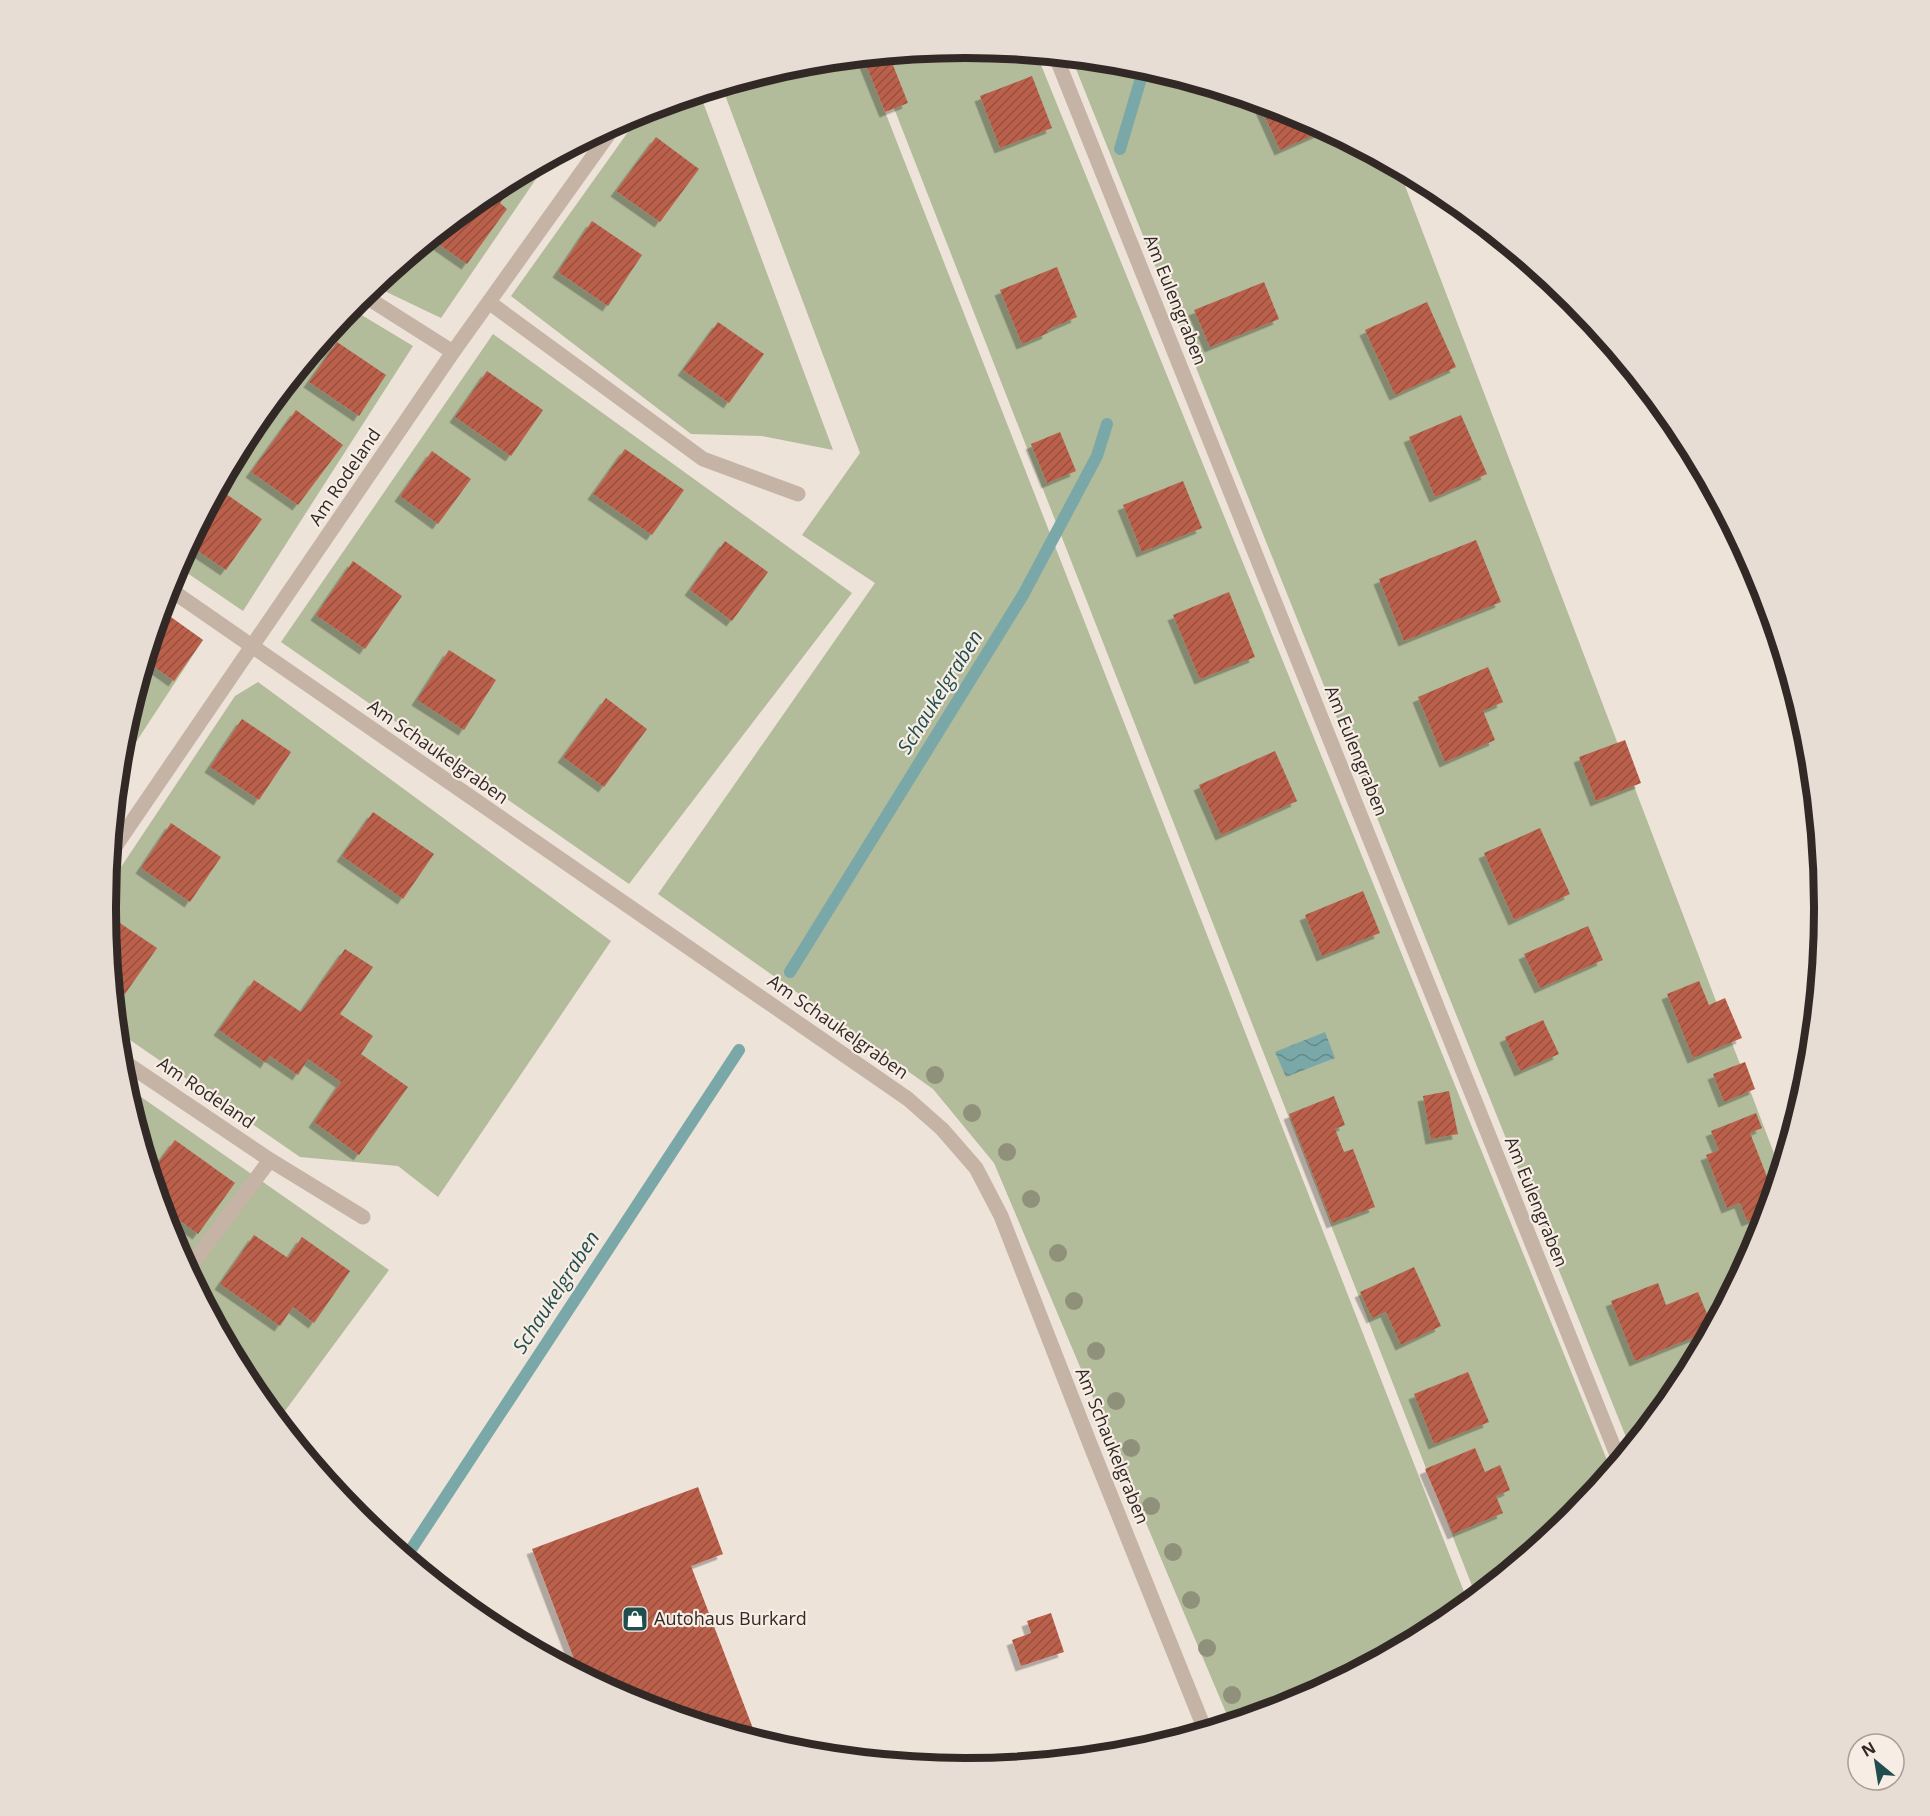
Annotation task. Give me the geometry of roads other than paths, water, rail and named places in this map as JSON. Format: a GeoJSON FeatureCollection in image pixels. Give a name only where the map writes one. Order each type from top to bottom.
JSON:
{"type":"FeatureCollection","features":[{"type":"Feature","properties":{"kind":"street","name":"Am Eulengraben"},"geometry":{"type":"LineString","coordinates":[[1059,64],[1616,1453]]}},
{"type":"Feature","properties":{"kind":"street","name":"Am Rodeland"},"geometry":{"type":"LineString","coordinates":[[118,842],[453,352],[606,138]]}},
{"type":"Feature","properties":{"kind":"street"},"geometry":{"type":"LineString","coordinates":[[371,300],[453,352]]}},
{"type":"Feature","properties":{"kind":"street"},"geometry":{"type":"LineString","coordinates":[[490,303],[703,459],[798,494]]}},
{"type":"Feature","properties":{"kind":"street","name":"Am Schaukelgraben"},"geometry":{"type":"LineString","coordinates":[[176,594],[908,1099],[942,1129],[976,1168],[1001,1216],[1202,1723]]}},
{"type":"Feature","properties":{"kind":"street","name":"Am Rodeland"},"geometry":{"type":"LineString","coordinates":[[131,1066],[270,1160],[363,1217]]}},
{"type":"Feature","properties":{"kind":"street"},"geometry":{"type":"LineString","coordinates":[[193,1262],[270,1160]]}},
{"type":"Feature","properties":{"kind":"water"},"geometry":{"type":"Polygon","coordinates":[[[1325,1032],[1335,1058],[1286,1077],[1275,1052],[1325,1032]]]}},
{"type":"Feature","properties":{"kind":"waterway","name":"Schaukelgraben"},"geometry":{"type":"LineString","coordinates":[[1120,149],[1141,77]]}},
{"type":"Feature","properties":{"kind":"waterway","name":"Schaukelgraben"},"geometry":{"type":"LineString","coordinates":[[790,972],[1023,595],[1097,456],[1107,424]]}},
{"type":"Feature","properties":{"kind":"waterway","name":"Schaukelgraben"},"geometry":{"type":"LineString","coordinates":[[410,1551],[739,1050]]}},
{"type":"Feature","properties":{"kind":"place","name":"Autohaus Burkard"},"geometry":{"type":"Point","coordinates":[635,1619]}}]}
